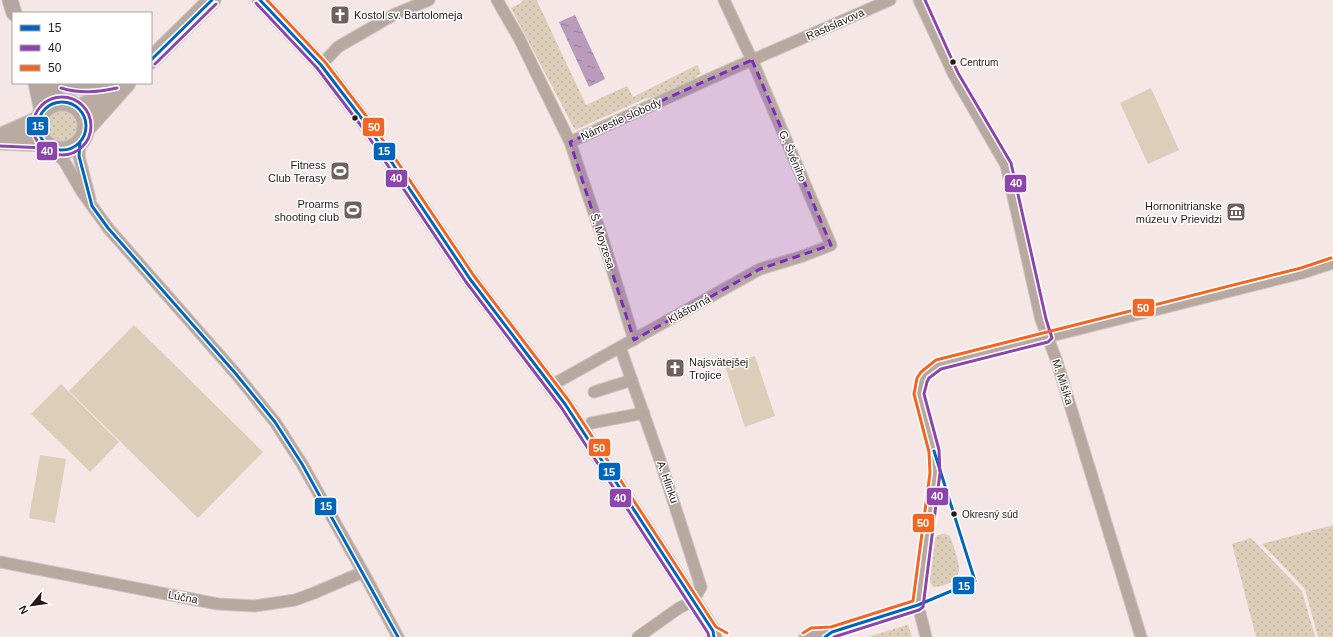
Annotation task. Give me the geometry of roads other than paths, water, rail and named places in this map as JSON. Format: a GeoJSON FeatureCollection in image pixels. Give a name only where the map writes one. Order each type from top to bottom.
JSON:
{"type":"FeatureCollection","features":[{"type":"Feature","properties":{"kind":"main road"},"geometry":{"type":"LineString","coordinates":[[152,59],[212,0]]}},
{"type":"Feature","properties":{"kind":"main road"},"geometry":{"type":"LineString","coordinates":[[78,108],[121,85]]}},
{"type":"Feature","properties":{"kind":"main road"},"geometry":{"type":"LineString","coordinates":[[0,141],[48,146],[58,150],[66,150],[74,147],[121,85]]}},
{"type":"Feature","properties":{"kind":"main road"},"geometry":{"type":"LineString","coordinates":[[0,137],[40,116],[49,106],[61,102],[72,104],[78,108],[84,118],[83,136]]}},
{"type":"Feature","properties":{"kind":"main road"},"geometry":{"type":"LineString","coordinates":[[40,116],[38,133],[48,146]]}},
{"type":"Feature","properties":{"kind":"street"},"geometry":{"type":"LineString","coordinates":[[10,0],[14,12]]}},
{"type":"Feature","properties":{"kind":"street"},"geometry":{"type":"LineString","coordinates":[[321,66],[338,47],[395,14],[428,0]]}},
{"type":"Feature","properties":{"kind":"street","name":"Námestie slobody"},"geometry":{"type":"LineString","coordinates":[[497,0],[518,38],[570,142],[754,64],[780,48]]}},
{"type":"Feature","properties":{"kind":"street"},"geometry":{"type":"LineString","coordinates":[[724,0],[754,64]]}},
{"type":"Feature","properties":{"kind":"street","name":"Rastislavova"},"geometry":{"type":"LineString","coordinates":[[780,48],[890,0]]}},
{"type":"Feature","properties":{"kind":"street","name":"M. Mišíka"},"geometry":{"type":"LineString","coordinates":[[919,0],[954,75],[1006,165],[1041,320],[1058,367],[1141,637]]}},
{"type":"Feature","properties":{"kind":"street"},"geometry":{"type":"LineString","coordinates":[[261,1],[321,66],[366,124],[470,279],[552,385],[692,601],[717,635]]}},
{"type":"Feature","properties":{"kind":"street","name":"G. Švéniho"},"geometry":{"type":"LineString","coordinates":[[754,64],[831,245]]}},
{"type":"Feature","properties":{"kind":"street"},"geometry":{"type":"LineString","coordinates":[[36,84],[40,116]]}},
{"type":"Feature","properties":{"kind":"street"},"geometry":{"type":"LineString","coordinates":[[45,84],[61,102]]}},
{"type":"Feature","properties":{"kind":"street"},"geometry":{"type":"LineString","coordinates":[[66,84],[84,88],[121,85]]}},
{"type":"Feature","properties":{"kind":"street"},"geometry":{"type":"LineString","coordinates":[[83,136],[79,156],[92,206]]}},
{"type":"Feature","properties":{"kind":"street","name":"Š. Moyzesa"},"geometry":{"type":"LineString","coordinates":[[570,142],[603,240],[634,340]]}},
{"type":"Feature","properties":{"kind":"street"},"geometry":{"type":"LineString","coordinates":[[48,146],[64,161],[82,192],[108,228],[236,374],[274,422],[302,464],[398,637]]}},
{"type":"Feature","properties":{"kind":"street","name":"Kláštorná"},"geometry":{"type":"LineString","coordinates":[[552,385],[760,269],[803,256],[831,245]]}},
{"type":"Feature","properties":{"kind":"street"},"geometry":{"type":"LineString","coordinates":[[926,637],[918,605],[935,473],[934,451],[918,394],[925,375],[939,364],[1302,273],[1333,263]]}},
{"type":"Feature","properties":{"kind":"street"},"geometry":{"type":"LineString","coordinates":[[591,423],[644,413],[620,347]]}},
{"type":"Feature","properties":{"kind":"street"},"geometry":{"type":"LineString","coordinates":[[594,392],[632,380]]}},
{"type":"Feature","properties":{"kind":"street","name":"A. Hlinku"},"geometry":{"type":"LineString","coordinates":[[644,413],[678,512],[701,587],[692,601]]}},
{"type":"Feature","properties":{"kind":"street","name":"Lúčna"},"geometry":{"type":"LineString","coordinates":[[0,562],[218,604],[255,606],[294,600],[363,572]]}},
{"type":"Feature","properties":{"kind":"street"},"geometry":{"type":"LineString","coordinates":[[638,637],[679,608],[692,601]]}},
{"type":"Feature","properties":{"kind":"street"},"geometry":{"type":"LineString","coordinates":[[805,637],[812,633],[828,634],[918,605]]}},
{"type":"Feature","properties":{"kind":"water"},"geometry":{"type":"Polygon","coordinates":[[[575,15],[605,79],[589,87],[559,22],[575,15]]]}},
{"type":"Feature","properties":{"kind":"place","name":"Kostol sv. Bartolomeja"},"geometry":{"type":"Point","coordinates":[340,15]}},
{"type":"Feature","properties":{"kind":"place","name":"Centrum"},"geometry":{"type":"Point","coordinates":[953,62]}},
{"type":"Feature","properties":{"kind":"place","name":"Fitness Club Terasy"},"geometry":{"type":"Point","coordinates":[340,171]}},
{"type":"Feature","properties":{"kind":"place","name":"Proarms shooting club"},"geometry":{"type":"Point","coordinates":[353,210]}},
{"type":"Feature","properties":{"kind":"place","name":"Hornonitrianske múzeu v Prievidzi"},"geometry":{"type":"Point","coordinates":[1236,212]}},
{"type":"Feature","properties":{"kind":"place","name":"Najsvätejšej Trojice"},"geometry":{"type":"Point","coordinates":[675,368]}},
{"type":"Feature","properties":{"kind":"place","name":"Okresný súd"},"geometry":{"type":"Point","coordinates":[954,514]}}]}
